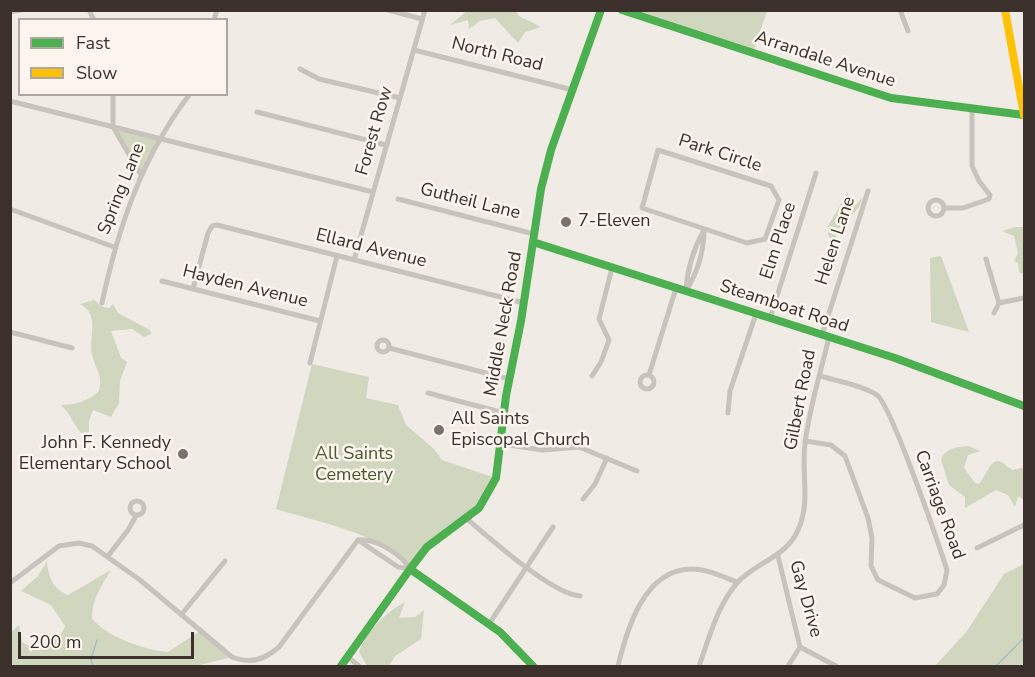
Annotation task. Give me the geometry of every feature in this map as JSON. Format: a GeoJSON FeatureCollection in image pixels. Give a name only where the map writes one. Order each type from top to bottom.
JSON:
{"type":"FeatureCollection","features":[{"type":"Feature","properties":{"kind":"street"},"geometry":{"type":"LineString","coordinates":[[10,12],[21,10]]}},
{"type":"Feature","properties":{"kind":"street"},"geometry":{"type":"LineString","coordinates":[[387,10],[422,19]]}},
{"type":"Feature","properties":{"kind":"street","name":"Forest Row"},"geometry":{"type":"LineString","coordinates":[[354,260],[425,10]]}},
{"type":"Feature","properties":{"kind":"street","name":"Middle Neck Road"},"geometry":{"type":"LineString","coordinates":[[341,666],[428,546],[479,508],[492,489],[544,174],[601,10]]}},
{"type":"Feature","properties":{"kind":"street","name":"Arrandale Avenue"},"geometry":{"type":"LineString","coordinates":[[622,10],[891,98],[1024,116]]}},
{"type":"Feature","properties":{"kind":"street"},"geometry":{"type":"LineString","coordinates":[[900,10],[908,31]]}},
{"type":"Feature","properties":{"kind":"street"},"geometry":{"type":"LineString","coordinates":[[1005,10],[1024,116]]}},
{"type":"Feature","properties":{"kind":"street","name":"North Road"},"geometry":{"type":"LineString","coordinates":[[414,50],[573,90]]}},
{"type":"Feature","properties":{"kind":"street"},"geometry":{"type":"LineString","coordinates":[[300,69],[319,79],[399,99]]}},
{"type":"Feature","properties":{"kind":"street"},"geometry":{"type":"LineString","coordinates":[[113,96],[113,127],[141,175]]}},
{"type":"Feature","properties":{"kind":"street","name":"Spring Lane"},"geometry":{"type":"LineString","coordinates":[[102,303],[114,247],[141,175],[159,139],[189,96]]}},
{"type":"Feature","properties":{"kind":"street"},"geometry":{"type":"LineString","coordinates":[[10,101],[373,192]]}},
{"type":"Feature","properties":{"kind":"street"},"geometry":{"type":"LineString","coordinates":[[944,208],[963,208],[989,199],[990,195],[979,181],[972,166],[972,110]]}},
{"type":"Feature","properties":{"kind":"street"},"geometry":{"type":"LineString","coordinates":[[256,112],[386,144]]}},
{"type":"Feature","properties":{"kind":"street","name":"Park Circle"},"geometry":{"type":"LineString","coordinates":[[658,150],[765,183],[777,192],[779,200],[775,216],[768,235],[761,242],[747,243],[704,230],[642,208],[658,150]]}},
{"type":"Feature","properties":{"kind":"street","name":"Elm Place"},"geometry":{"type":"LineString","coordinates":[[770,318],[816,173]]}},
{"type":"Feature","properties":{"kind":"street","name":"Helen Lane"},"geometry":{"type":"LineString","coordinates":[[825,336],[868,191]]}},
{"type":"Feature","properties":{"kind":"street","name":"Gutheil Lane"},"geometry":{"type":"LineString","coordinates":[[398,199],[533,238]]}},
{"type":"Feature","properties":{"kind":"street"},"geometry":{"type":"LineString","coordinates":[[10,209],[114,247]]}},
{"type":"Feature","properties":{"kind":"street","name":"Ellard Avenue"},"geometry":{"type":"LineString","coordinates":[[193,289],[212,226],[524,303]]}},
{"type":"Feature","properties":{"kind":"street"},"geometry":{"type":"LineString","coordinates":[[686,291],[687,278],[704,230]]}},
{"type":"Feature","properties":{"kind":"street","name":"Steamboat Road"},"geometry":{"type":"LineString","coordinates":[[533,238],[612,267],[825,336],[1024,406]]}},
{"type":"Feature","properties":{"kind":"street"},"geometry":{"type":"LineString","coordinates":[[310,363],[337,256]]}},
{"type":"Feature","properties":{"kind":"street"},"geometry":{"type":"LineString","coordinates":[[986,260],[999,303]]}},
{"type":"Feature","properties":{"kind":"street"},"geometry":{"type":"LineString","coordinates":[[592,376],[601,362],[609,340],[599,319],[612,267]]}},
{"type":"Feature","properties":{"kind":"street","name":"Hayden Avenue"},"geometry":{"type":"LineString","coordinates":[[162,281],[320,321]]}},
{"type":"Feature","properties":{"kind":"street"},"geometry":{"type":"LineString","coordinates":[[649,375],[676,288]]}},
{"type":"Feature","properties":{"kind":"street"},"geometry":{"type":"LineString","coordinates":[[993,313],[999,303],[1024,298]]}},
{"type":"Feature","properties":{"kind":"street"},"geometry":{"type":"LineString","coordinates":[[728,412],[730,392],[756,314]]}},
{"type":"Feature","properties":{"kind":"street"},"geometry":{"type":"LineString","coordinates":[[10,332],[72,348]]}},
{"type":"Feature","properties":{"kind":"street","name":"Gilbert Road"},"geometry":{"type":"LineString","coordinates":[[737,582],[778,556],[795,537],[804,514],[805,441],[820,376],[825,336]]}},
{"type":"Feature","properties":{"kind":"street"},"geometry":{"type":"LineString","coordinates":[[389,348],[509,379]]}},
{"type":"Feature","properties":{"kind":"street","name":"Carriage Road"},"geometry":{"type":"LineString","coordinates":[[805,441],[831,445],[845,456],[868,518],[872,538],[871,566],[878,580],[915,598],[937,594],[947,579],[947,570],[906,457],[882,400],[868,392],[820,376]]}},
{"type":"Feature","properties":{"kind":"street"},"geometry":{"type":"LineString","coordinates":[[428,393],[504,413]]}},
{"type":"Feature","properties":{"kind":"street"},"geometry":{"type":"LineString","coordinates":[[501,444],[543,450],[579,447],[637,471]]}},
{"type":"Feature","properties":{"kind":"street"},"geometry":{"type":"LineString","coordinates":[[583,499],[595,484],[607,458]]}},
{"type":"Feature","properties":{"kind":"street"},"geometry":{"type":"LineString","coordinates":[[108,556],[136,516]]}},
{"type":"Feature","properties":{"kind":"street"},"geometry":{"type":"LineString","coordinates":[[466,518],[564,592],[580,596]]}},
{"type":"Feature","properties":{"kind":"street"},"geometry":{"type":"LineString","coordinates":[[977,548],[1024,525]]}},
{"type":"Feature","properties":{"kind":"street"},"geometry":{"type":"LineString","coordinates":[[489,624],[553,527]]}},
{"type":"Feature","properties":{"kind":"street"},"geometry":{"type":"LineString","coordinates":[[10,583],[51,550],[64,544],[85,543],[108,556],[232,657],[248,661],[268,656],[279,647],[358,540]]}},
{"type":"Feature","properties":{"kind":"street"},"geometry":{"type":"LineString","coordinates":[[358,540],[398,567],[410,568]]}},
{"type":"Feature","properties":{"kind":"street"},"geometry":{"type":"LineString","coordinates":[[358,540],[375,542],[406,562],[410,568],[489,624],[533,666]]}},
{"type":"Feature","properties":{"kind":"street","name":"Gay Drive"},"geometry":{"type":"LineString","coordinates":[[778,556],[800,647],[836,666]]}},
{"type":"Feature","properties":{"kind":"street"},"geometry":{"type":"LineString","coordinates":[[181,615],[225,561]]}},
{"type":"Feature","properties":{"kind":"street"},"geometry":{"type":"LineString","coordinates":[[618,666],[635,614],[646,596],[664,577],[690,569],[706,570],[737,582],[721,608],[699,666]]}},
{"type":"Feature","properties":{"kind":"street"},"geometry":{"type":"LineString","coordinates":[[788,666],[800,647]]}},
{"type":"Feature","properties":{"kind":"street"},"geometry":{"type":"LineString","coordinates":[[348,657],[359,666]]}},
{"type":"Feature","properties":{"kind":"green space"},"geometry":{"type":"Polygon","coordinates":[[[515,10],[519,16],[541,27],[525,32],[518,43],[495,18],[480,21],[469,29],[468,20],[450,25],[467,11],[515,10]]]}},
{"type":"Feature","properties":{"kind":"green space"},"geometry":{"type":"Polygon","coordinates":[[[622,11],[767,11],[753,53],[622,11]]]}},
{"type":"Feature","properties":{"kind":"green space"},"geometry":{"type":"Polygon","coordinates":[[[116,129],[157,140],[141,172],[116,129]]]}},
{"type":"Feature","properties":{"kind":"green space"},"geometry":{"type":"Polygon","coordinates":[[[848,192],[849,212],[863,197],[859,207],[836,232],[836,239],[831,239],[828,235],[828,226],[848,192]]]}},
{"type":"Feature","properties":{"kind":"green space"},"geometry":{"type":"Polygon","coordinates":[[[1024,227],[1024,274],[1019,272],[1018,263],[1014,261],[1018,253],[1014,236],[1002,231],[1024,227]]]}},
{"type":"Feature","properties":{"kind":"green space"},"geometry":{"type":"Polygon","coordinates":[[[941,256],[969,332],[931,322],[930,258],[941,256]]]}},
{"type":"Feature","properties":{"kind":"green space"},"geometry":{"type":"Polygon","coordinates":[[[94,300],[102,307],[109,308],[113,304],[118,313],[150,330],[151,334],[144,337],[132,329],[111,331],[121,358],[127,362],[120,381],[119,403],[111,417],[93,410],[89,421],[89,431],[85,436],[61,405],[81,402],[99,391],[100,377],[91,348],[92,320],[90,314],[80,304],[94,300]]]}},
{"type":"Feature","properties":{"kind":"green space","name":"All Saints Cemetery"},"geometry":{"type":"Polygon","coordinates":[[[312,364],[369,377],[366,398],[398,405],[406,425],[434,449],[442,460],[496,478],[486,497],[430,543],[411,568],[400,556],[368,538],[276,509],[312,364]]]}},
{"type":"Feature","properties":{"kind":"green space"},"geometry":{"type":"Polygon","coordinates":[[[969,446],[980,451],[968,455],[964,468],[975,483],[979,484],[991,465],[997,461],[1013,470],[1024,467],[1024,500],[1018,496],[1015,507],[1008,495],[996,490],[965,508],[965,497],[949,485],[941,460],[948,451],[969,446]]]}},
{"type":"Feature","properties":{"kind":"green space"},"geometry":{"type":"Polygon","coordinates":[[[47,561],[52,581],[68,595],[111,570],[95,599],[92,611],[92,618],[106,631],[138,646],[168,652],[200,631],[232,657],[196,666],[11,666],[10,633],[19,625],[22,642],[34,646],[53,641],[65,626],[51,605],[21,591],[38,576],[47,561]]]}},
{"type":"Feature","properties":{"kind":"green space"},"geometry":{"type":"Polygon","coordinates":[[[1024,564],[1024,666],[935,666],[967,631],[1004,574],[1024,564]]]}},
{"type":"Feature","properties":{"kind":"green space"},"geometry":{"type":"Polygon","coordinates":[[[405,602],[399,618],[415,617],[424,610],[421,639],[395,656],[389,666],[367,666],[359,652],[366,637],[384,617],[405,602]]]}},
{"type":"Feature","properties":{"kind":"waterway"},"geometry":{"type":"LineString","coordinates":[[996,666],[1024,638]]}},
{"type":"Feature","properties":{"kind":"waterway"},"geometry":{"type":"LineString","coordinates":[[93,666],[91,659],[97,640]]}},
{"type":"Feature","properties":{"kind":"traffic: fast"},"geometry":{"type":"LineString","coordinates":[[410,569],[427,547],[479,508],[496,478],[506,396],[521,321],[541,189],[551,150],[601,10]]}},
{"type":"Feature","properties":{"kind":"traffic: fast"},"geometry":{"type":"LineString","coordinates":[[622,10],[891,98],[1024,115]]}},
{"type":"Feature","properties":{"kind":"traffic: fast"},"geometry":{"type":"LineString","coordinates":[[533,242],[895,358],[1024,406]]}},
{"type":"Feature","properties":{"kind":"traffic: fast"},"geometry":{"type":"LineString","coordinates":[[341,666],[410,569],[500,632],[533,666]]}},
{"type":"Feature","properties":{"kind":"traffic: slow"},"geometry":{"type":"LineString","coordinates":[[1005,10],[1024,115]]}},
{"type":"Feature","properties":{"kind":"place","name":"7-Eleven"},"geometry":{"type":"Point","coordinates":[566,222]}},
{"type":"Feature","properties":{"kind":"place","name":"All Saints Episcopal Church"},"geometry":{"type":"Point","coordinates":[439,430]}},
{"type":"Feature","properties":{"kind":"place","name":"John F. Kennedy Elementary School"},"geometry":{"type":"Point","coordinates":[183,454]}}]}
